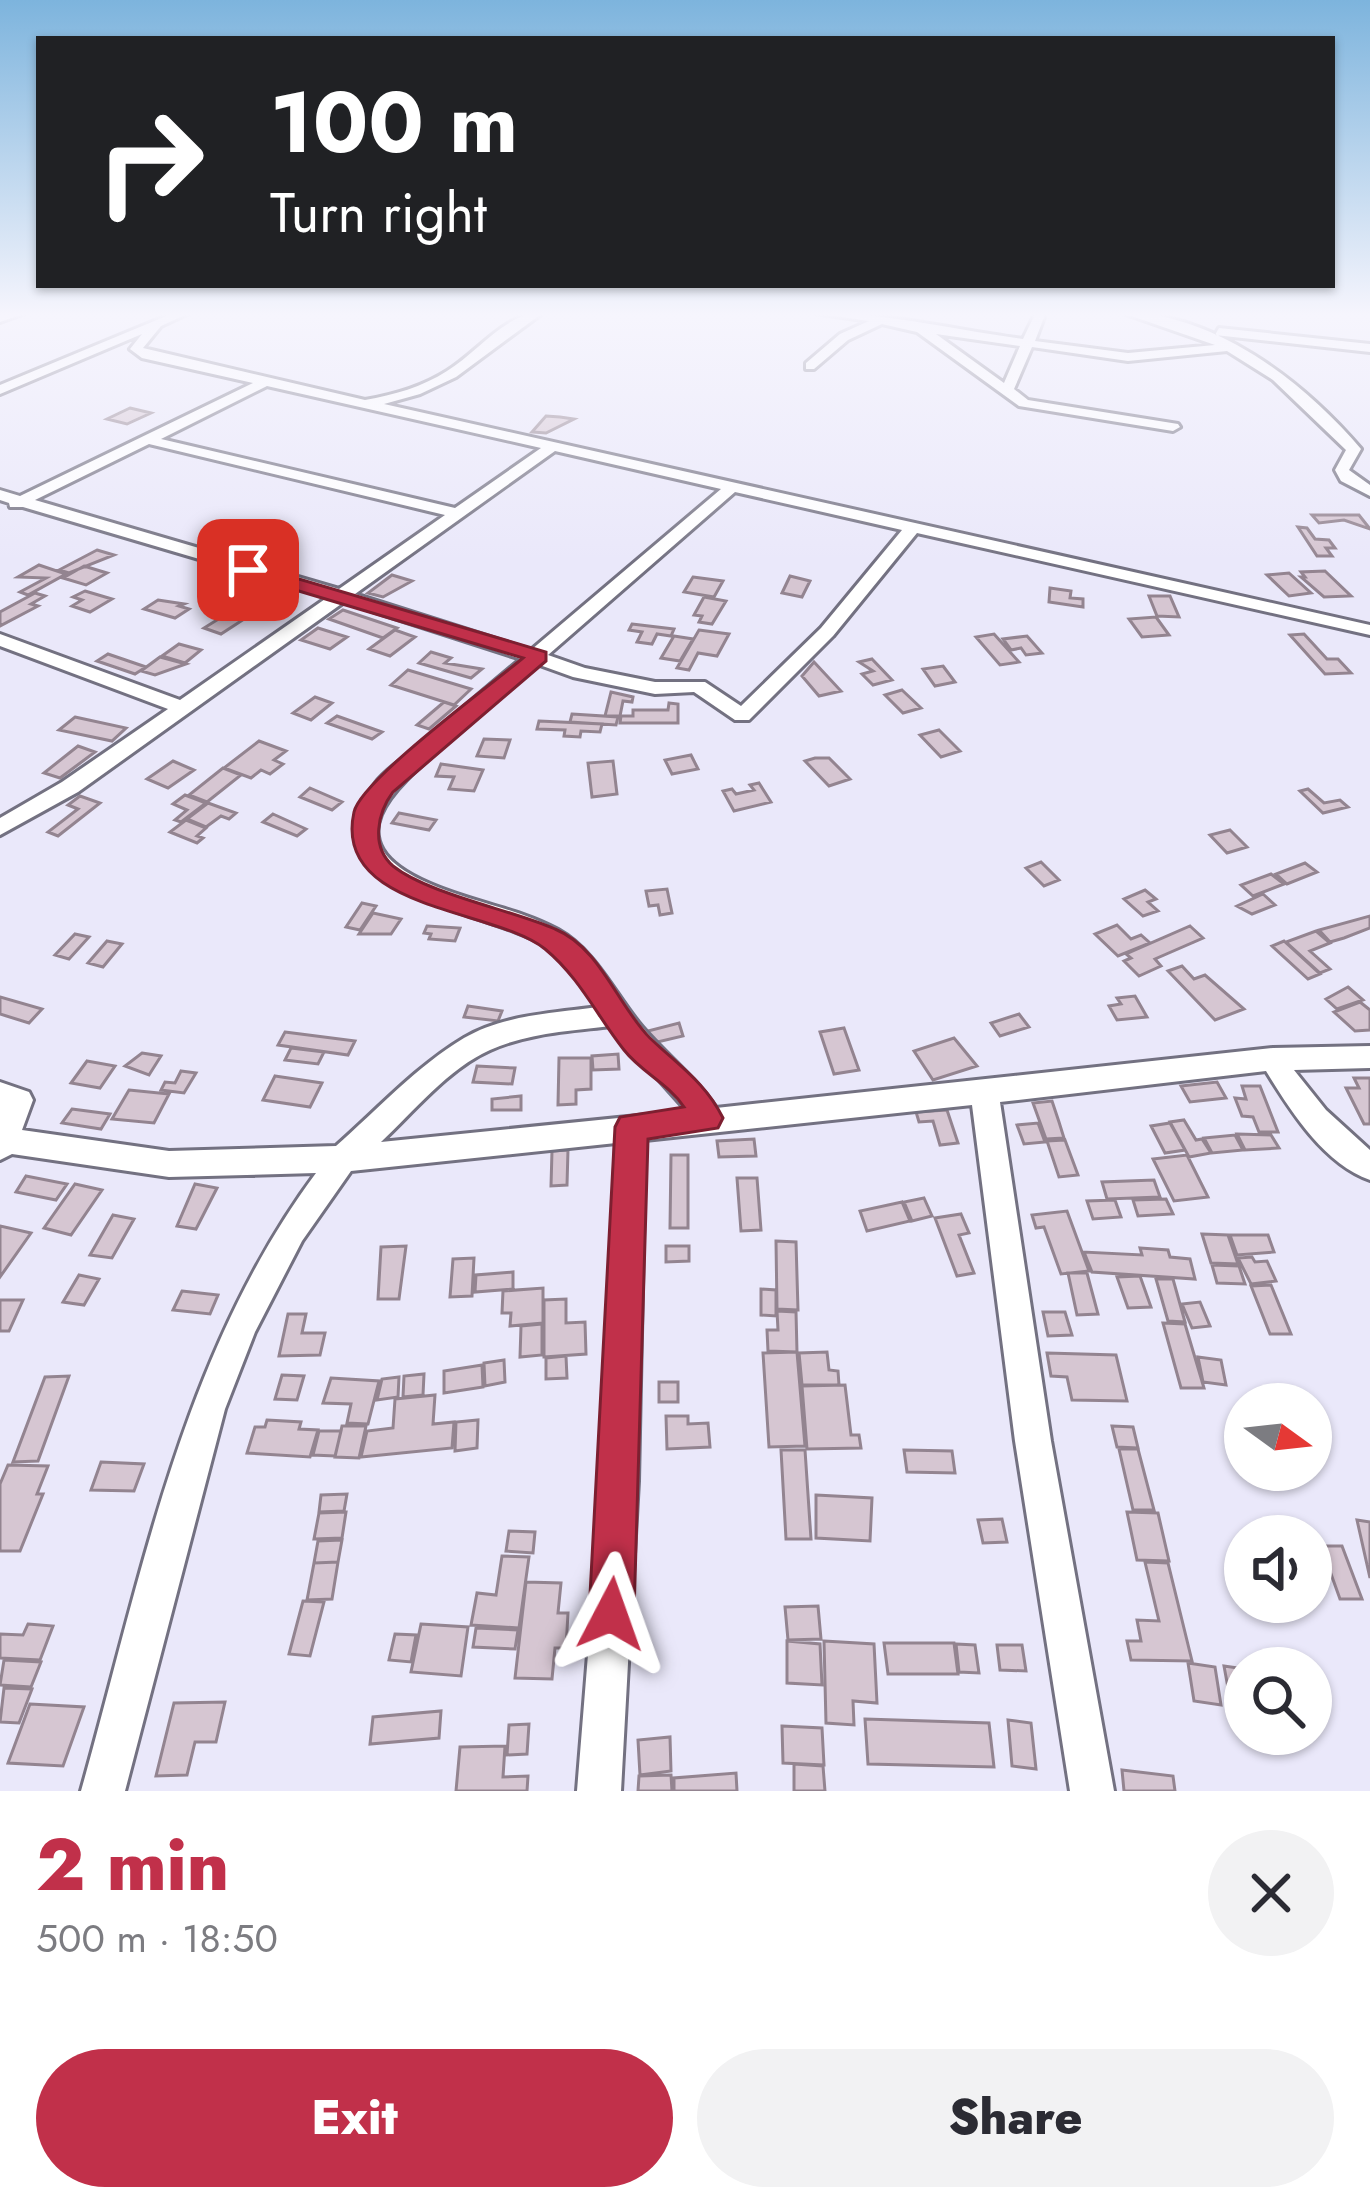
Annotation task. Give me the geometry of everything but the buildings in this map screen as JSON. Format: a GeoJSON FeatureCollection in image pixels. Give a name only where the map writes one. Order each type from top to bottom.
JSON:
{"type":"FeatureCollection","features":[{"type":"Feature","properties":{"kind":"street"},"geometry":{"type":"LineString","coordinates":[[0,512],[238,396]]}},
{"type":"Feature","properties":{"kind":"street"},"geometry":{"type":"LineString","coordinates":[[329,396],[1370,630]]}},
{"type":"Feature","properties":{"kind":"street"},"geometry":{"type":"LineString","coordinates":[[365,404],[405,396]]}},
{"type":"Feature","properties":{"kind":"street"},"geometry":{"type":"LineString","coordinates":[[1016,396],[1024,403],[1173,427]]}},
{"type":"Feature","properties":{"kind":"street"},"geometry":{"type":"LineString","coordinates":[[1298,396],[1354,449],[1342,470],[1346,478],[1370,491]]}},
{"type":"Feature","properties":{"kind":"street"},"geometry":{"type":"LineString","coordinates":[[149,440],[457,513]]}},
{"type":"Feature","properties":{"kind":"street"},"geometry":{"type":"LineString","coordinates":[[0,828],[70,788],[550,448]]}},
{"type":"Feature","properties":{"kind":"street"},"geometry":{"type":"LineString","coordinates":[[707,1118],[691,1091],[637,1045],[588,973],[551,938],[382,871],[367,844],[367,810],[384,786],[731,487]]}},
{"type":"Feature","properties":{"kind":"street"},"geometry":{"type":"LineString","coordinates":[[0,495],[538,656],[580,673],[637,685],[698,686],[742,716],[803,658],[914,526]]}},
{"type":"Feature","properties":{"kind":"street"},"geometry":{"type":"LineString","coordinates":[[0,640],[182,706]]}},
{"type":"Feature","properties":{"kind":"street"},"geometry":{"type":"LineString","coordinates":[[103,1791],[220,1370],[291,1231],[343,1159],[432,1077],[476,1044],[529,1026],[619,1015]]}},
{"type":"Feature","properties":{"kind":"street"},"geometry":{"type":"LineString","coordinates":[[0,1094],[20,1100],[2,1144],[169,1164],[343,1159],[1274,1059],[1370,1057]]}},
{"type":"Feature","properties":{"kind":"street"},"geometry":{"type":"LineString","coordinates":[[1274,1059],[1302,1107],[1341,1147],[1370,1167]]}},
{"type":"Feature","properties":{"kind":"street"},"geometry":{"type":"LineString","coordinates":[[984,1092],[1034,1441],[1093,1791]]}},
{"type":"Feature","properties":{"kind":"street"},"geometry":{"type":"LineString","coordinates":[[599,1791],[620,1481],[632,1127]]}},
{"type":"Feature","properties":{"kind":"route"},"geometry":{"type":"LineString","coordinates":[[248,570],[538,656],[384,786],[367,810],[367,844],[382,871],[551,938],[588,973],[637,1045],[691,1091],[707,1118],[632,1127],[611,1614]]}}]}
